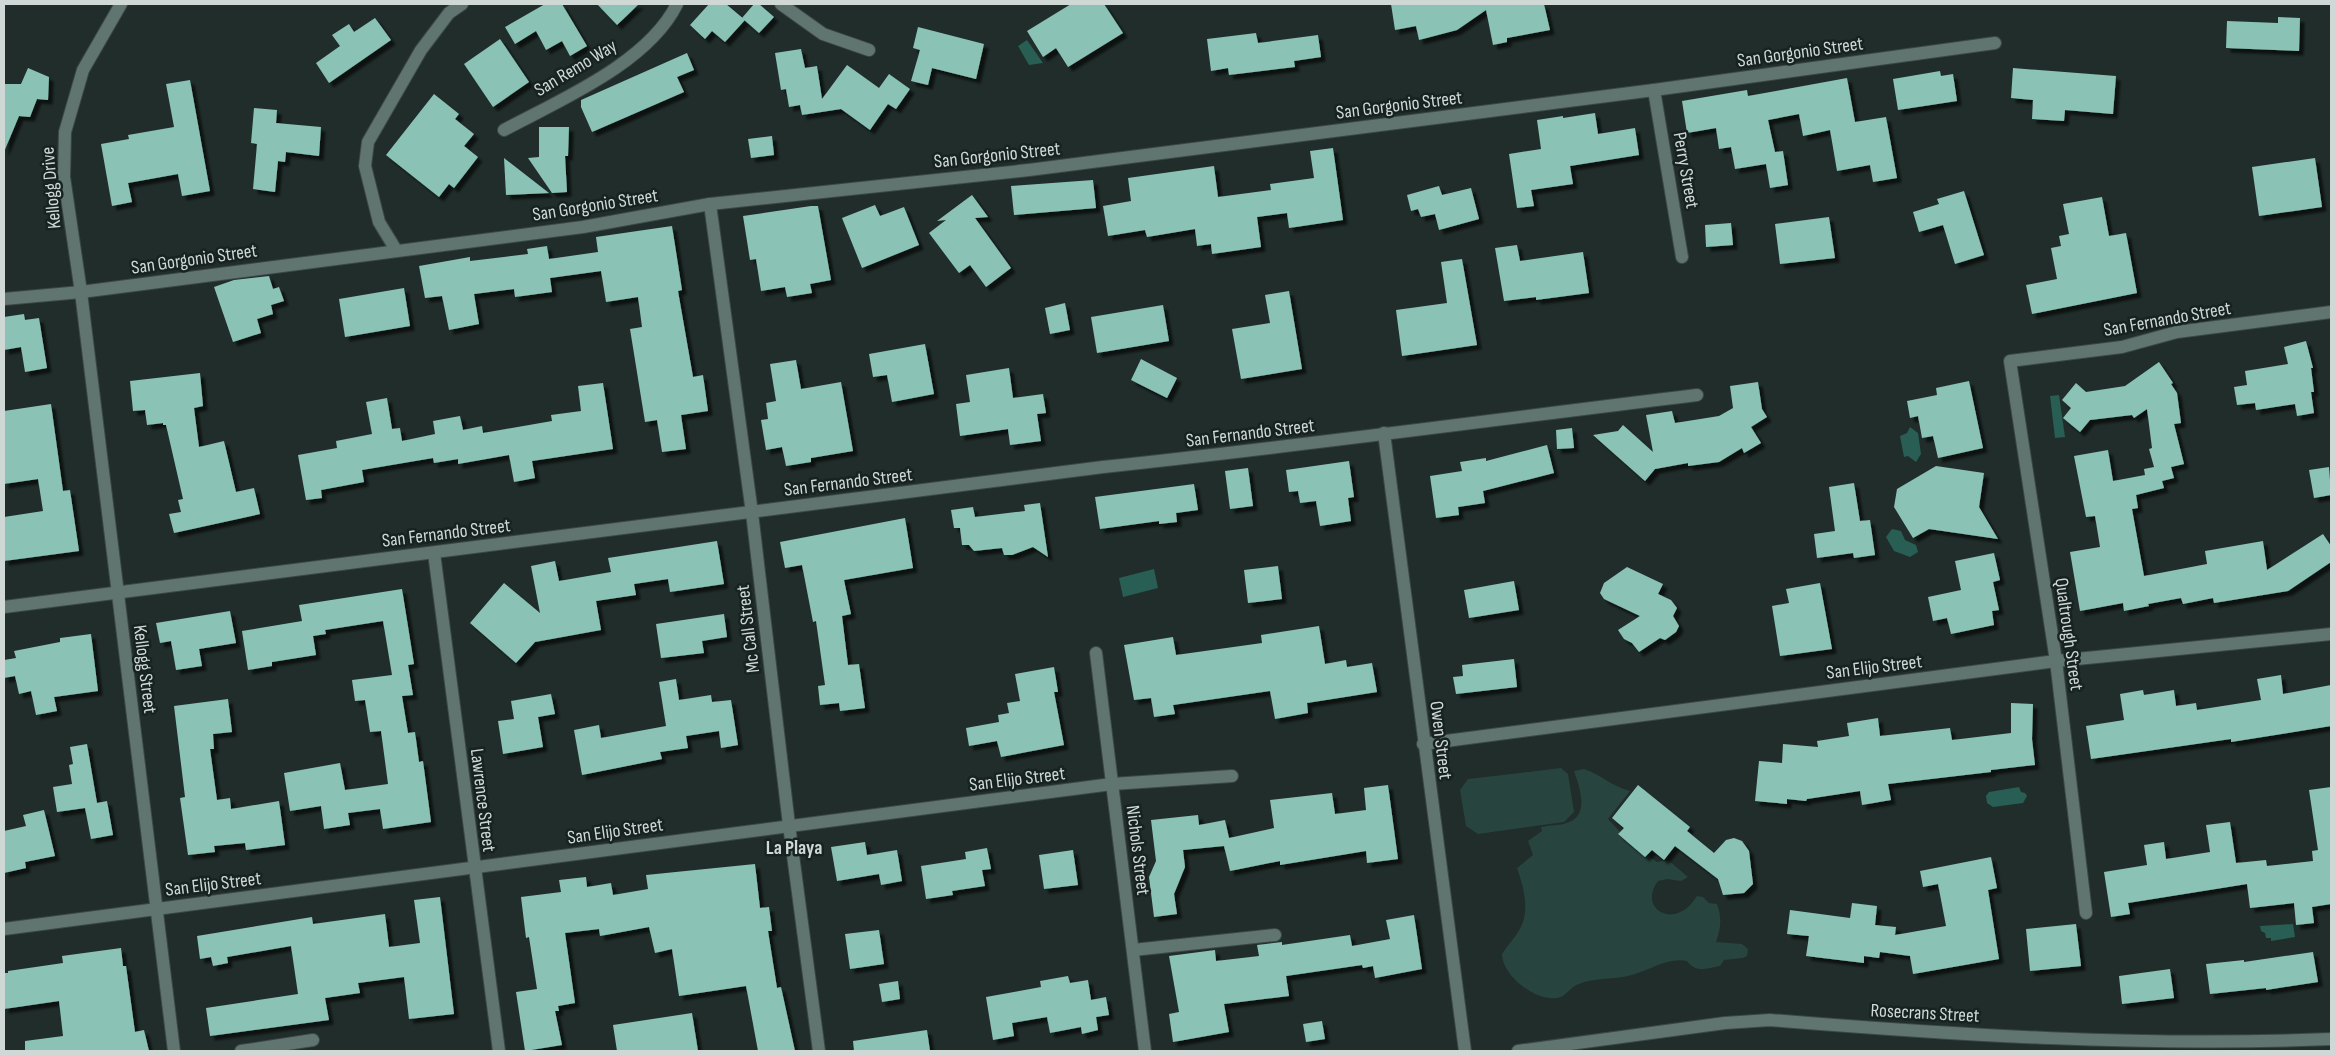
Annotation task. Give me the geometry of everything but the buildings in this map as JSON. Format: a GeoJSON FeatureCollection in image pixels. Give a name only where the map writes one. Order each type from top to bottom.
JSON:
{"type":"FeatureCollection","features":[{"type":"Feature","properties":{"kind":"street","name":"Kellogg Drive"},"geometry":{"type":"LineString","coordinates":[[81,292],[64,177],[65,132],[83,70],[121,4]]}},
{"type":"Feature","properties":{"kind":"street"},"geometry":{"type":"LineString","coordinates":[[396,250],[379,222],[365,166],[368,142],[421,50],[449,13],[462,4]]}},
{"type":"Feature","properties":{"kind":"street","name":"San Remo Way"},"geometry":{"type":"LineString","coordinates":[[504,130],[613,71],[647,43],[677,4]]}},
{"type":"Feature","properties":{"kind":"street"},"geometry":{"type":"LineString","coordinates":[[781,4],[823,34],[869,50]]}},
{"type":"Feature","properties":{"kind":"street","name":"San Gorgonio Street"},"geometry":{"type":"LineString","coordinates":[[4,299],[81,292],[583,227],[710,204],[1029,170],[1654,90],[1995,43]]}},
{"type":"Feature","properties":{"kind":"street","name":"Perry Street"},"geometry":{"type":"LineString","coordinates":[[1654,90],[1682,257]]}},
{"type":"Feature","properties":{"kind":"street","name":"Mc Call Street"},"geometry":{"type":"LineString","coordinates":[[710,204],[752,513],[789,825],[819,1051]]}},
{"type":"Feature","properties":{"kind":"street","name":"Kellogg Street"},"geometry":{"type":"LineString","coordinates":[[81,292],[174,1051]]}},
{"type":"Feature","properties":{"kind":"street","name":"San Fernando Street"},"geometry":{"type":"LineString","coordinates":[[2010,361],[2122,347],[2176,332],[2331,312]]}},
{"type":"Feature","properties":{"kind":"street","name":"Qualtrough Street"},"geometry":{"type":"LineString","coordinates":[[2010,361],[2056,661],[2086,913]]}},
{"type":"Feature","properties":{"kind":"street","name":"San Fernando Street"},"geometry":{"type":"LineString","coordinates":[[4,607],[1103,467],[1266,450],[1384,433],[1697,395]]}},
{"type":"Feature","properties":{"kind":"street","name":"Owen Street"},"geometry":{"type":"LineString","coordinates":[[1384,433],[1423,744],[1465,1051]]}},
{"type":"Feature","properties":{"kind":"street","name":"Lawrence Street"},"geometry":{"type":"LineString","coordinates":[[434,552],[499,1051]]}},
{"type":"Feature","properties":{"kind":"street","name":"San Elijo Street"},"geometry":{"type":"LineString","coordinates":[[1423,744],[2056,661],[2331,634]]}},
{"type":"Feature","properties":{"kind":"street","name":"Nichols Street"},"geometry":{"type":"LineString","coordinates":[[1096,653],[1145,1051]]}},
{"type":"Feature","properties":{"kind":"street","name":"San Elijo Street"},"geometry":{"type":"LineString","coordinates":[[4,929],[1112,784],[1232,776]]}},
{"type":"Feature","properties":{"kind":"street"},"geometry":{"type":"LineString","coordinates":[[1133,950],[1275,935]]}},
{"type":"Feature","properties":{"kind":"street","name":"Rosecrans Street"},"geometry":{"type":"LineString","coordinates":[[1518,1051],[1725,1024],[1770,1020],[2115,1046],[2331,1039]]}},
{"type":"Feature","properties":{"kind":"street"},"geometry":{"type":"LineString","coordinates":[[241,1051],[313,1040]]}},
{"type":"Feature","properties":{"kind":"shaded area"},"geometry":{"type":"Polygon","coordinates":[[[1027,40],[1043,63],[1029,65],[1018,46],[1027,40]]]}},
{"type":"Feature","properties":{"kind":"shaded area"},"geometry":{"type":"Polygon","coordinates":[[[2059,395],[2065,437],[2055,438],[2050,396],[2059,395]]]}},
{"type":"Feature","properties":{"kind":"shaded area"},"geometry":{"type":"Polygon","coordinates":[[[1910,427],[1918,433],[1921,454],[1916,462],[1908,456],[1904,457],[1900,436],[1907,433],[1910,427]]]}},
{"type":"Feature","properties":{"kind":"shaded area"},"geometry":{"type":"Polygon","coordinates":[[[1892,529],[1901,531],[1905,540],[1916,545],[1918,552],[1910,557],[1894,551],[1886,537],[1892,529]]]}},
{"type":"Feature","properties":{"kind":"shaded area"},"geometry":{"type":"Polygon","coordinates":[[[1154,569],[1158,588],[1123,597],[1119,578],[1154,569]]]}},
{"type":"Feature","properties":{"kind":"shaded area"},"geometry":{"type":"Polygon","coordinates":[[[1561,768],[1568,774],[1574,812],[1564,822],[1478,834],[1466,826],[1460,790],[1468,779],[1561,768]]]}},
{"type":"Feature","properties":{"kind":"shaded area"},"geometry":{"type":"Polygon","coordinates":[[[1584,769],[1630,791],[1608,819],[1620,832],[1618,835],[1645,857],[1647,855],[1657,862],[1668,860],[1688,877],[1681,881],[1667,879],[1658,881],[1653,891],[1652,900],[1655,908],[1661,913],[1679,913],[1688,907],[1697,896],[1703,897],[1709,903],[1717,904],[1720,923],[1716,942],[1742,944],[1748,949],[1747,956],[1724,960],[1720,966],[1706,969],[1698,969],[1687,961],[1673,961],[1632,975],[1585,982],[1574,986],[1561,997],[1552,998],[1542,997],[1523,987],[1508,971],[1502,954],[1522,925],[1525,909],[1524,892],[1517,868],[1533,855],[1528,841],[1542,831],[1541,827],[1566,823],[1575,818],[1579,813],[1581,799],[1574,771],[1584,769]]]}},
{"type":"Feature","properties":{"kind":"shaded area"},"geometry":{"type":"Polygon","coordinates":[[[2019,787],[2021,792],[2027,796],[2023,803],[1993,807],[1987,803],[1986,796],[1989,792],[2019,787]]]}},
{"type":"Feature","properties":{"kind":"shaded area"},"geometry":{"type":"Polygon","coordinates":[[[2293,924],[2295,937],[2271,941],[2271,938],[2266,938],[2260,926],[2293,924]]]}},
{"type":"Feature","properties":{"kind":"district","name":"La Playa"},"geometry":{"type":"Point","coordinates":[794,847]}}]}
